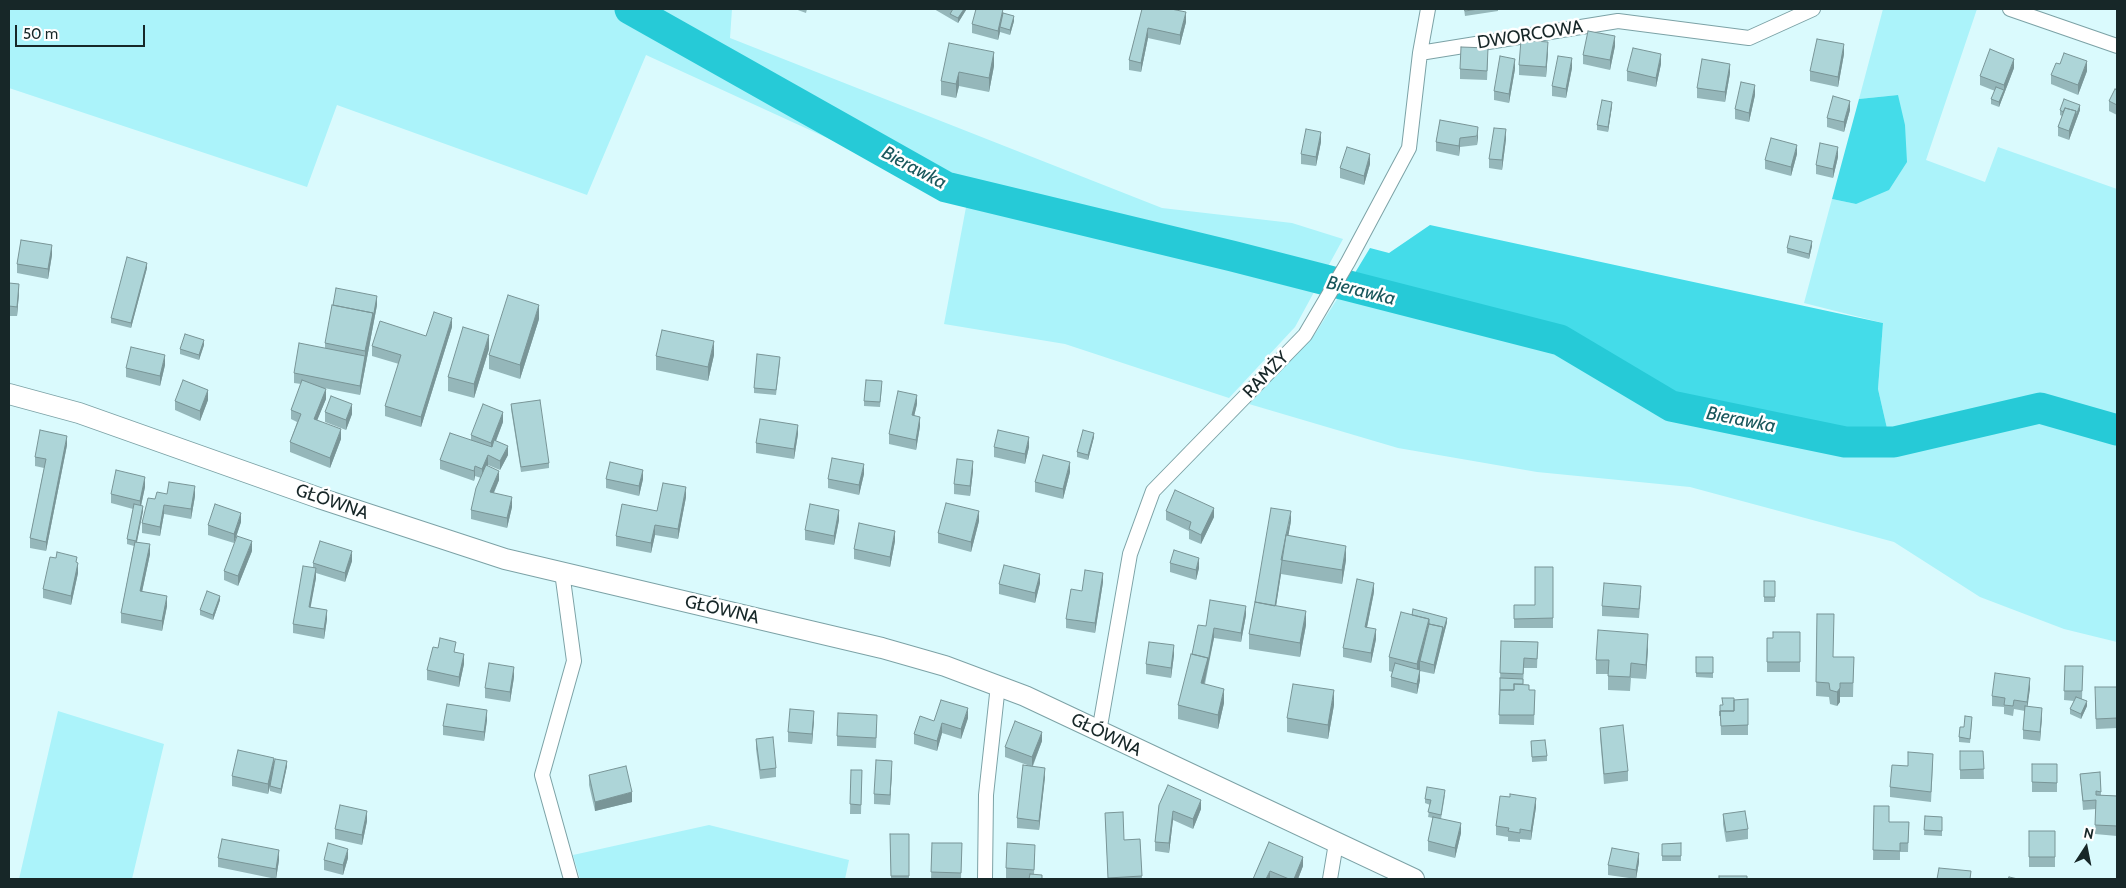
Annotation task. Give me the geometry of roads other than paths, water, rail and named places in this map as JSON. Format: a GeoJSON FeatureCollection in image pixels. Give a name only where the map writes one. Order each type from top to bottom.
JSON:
{"type":"FeatureCollection","features":[{"type":"Feature","properties":{"kind":"main road","name":"GŁÓWNA"},"geometry":{"type":"LineString","coordinates":[[9,394],[79,413],[418,531],[505,559],[882,648],[945,666],[998,686],[1414,879]]}},
{"type":"Feature","properties":{"kind":"street","name":"RAMŻY"},"geometry":{"type":"LineString","coordinates":[[1099,732],[1130,554],[1153,491],[1305,335],[1348,262],[1409,148],[1420,52],[1428,9]]}},
{"type":"Feature","properties":{"kind":"street","name":"DWORCOWA"},"geometry":{"type":"LineString","coordinates":[[1420,52],[1618,21],[1750,38],[1813,9]]}},
{"type":"Feature","properties":{"kind":"street"},"geometry":{"type":"LineString","coordinates":[[2010,9],[2117,46]]}},
{"type":"Feature","properties":{"kind":"street"},"geometry":{"type":"LineString","coordinates":[[562,572],[574,661],[542,774],[571,879]]}},
{"type":"Feature","properties":{"kind":"street"},"geometry":{"type":"LineString","coordinates":[[985,879],[986,795],[998,686]]}},
{"type":"Feature","properties":{"kind":"street"},"geometry":{"type":"LineString","coordinates":[[1330,879],[1336,843]]}},
{"type":"Feature","properties":{"kind":"waterway","name":"Bierawka"},"geometry":{"type":"LineString","coordinates":[[630,9],[946,187],[1232,256],[1560,340],[1671,406],[1845,442],[1894,442],[2040,408],[2117,430]]}}]}
